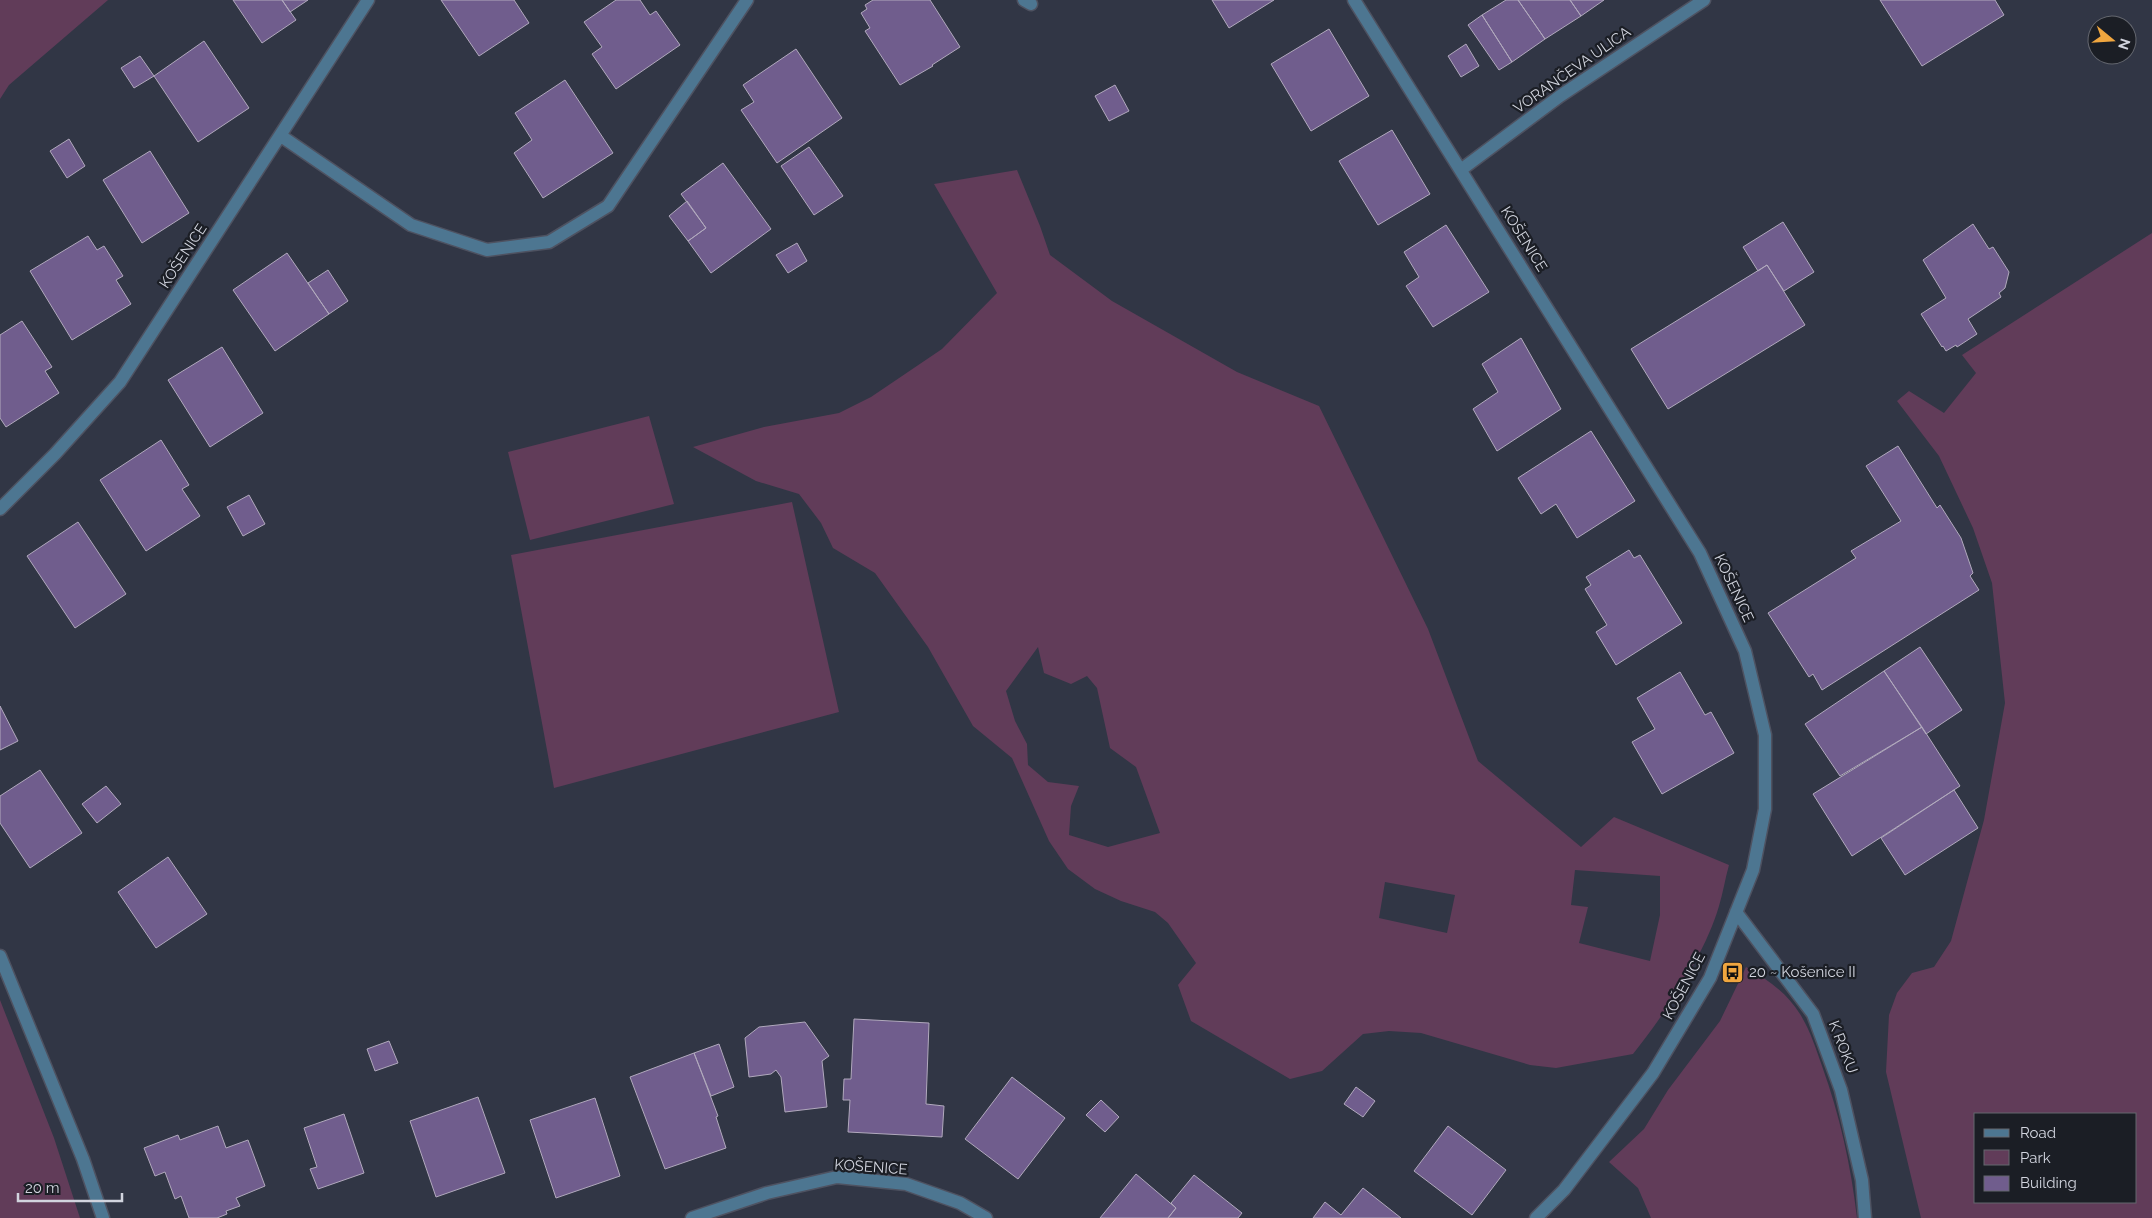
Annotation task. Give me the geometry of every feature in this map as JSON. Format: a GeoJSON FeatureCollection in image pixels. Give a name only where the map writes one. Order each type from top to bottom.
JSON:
{"type":"FeatureCollection","features":[{"type":"Feature","properties":{"kind":"street","name":"KOŠENICE"},"geometry":{"type":"LineString","coordinates":[[0,509],[55,454],[120,382],[368,0]]}},
{"type":"Feature","properties":{"kind":"street"},"geometry":{"type":"LineString","coordinates":[[281,136],[411,225],[487,250],[549,242],[608,206],[747,0]]}},
{"type":"Feature","properties":{"kind":"street","name":"KOŠENICE"},"geometry":{"type":"LineString","coordinates":[[1354,0],[1462,169],[1700,554],[1745,651],[1765,735],[1765,809],[1753,870],[1710,978],[1654,1073],[1564,1190],[1536,1218]]}},
{"type":"Feature","properties":{"kind":"street","name":"VORANČEVA ULICA"},"geometry":{"type":"LineString","coordinates":[[1462,169],[1560,96],[1704,0]]}},
{"type":"Feature","properties":{"kind":"street","name":"K ROKU"},"geometry":{"type":"LineString","coordinates":[[1736,912],[1813,1014],[1842,1090],[1862,1180],[1865,1218]]}},
{"type":"Feature","properties":{"kind":"street"},"geometry":{"type":"LineString","coordinates":[[0,956],[83,1158],[103,1218]]}},
{"type":"Feature","properties":{"kind":"street","name":"KOŠENICE"},"geometry":{"type":"LineString","coordinates":[[692,1218],[767,1193],[837,1177],[906,1184],[960,1203],[986,1218]]}},
{"type":"Feature","properties":{"kind":"green space"},"geometry":{"type":"Polygon","coordinates":[[[0,0],[108,0],[9,85],[0,99],[0,0]]]}},
{"type":"Feature","properties":{"kind":"green space"},"geometry":{"type":"Polygon","coordinates":[[[1017,170],[1050,255],[1112,301],[1237,372],[1319,406],[1428,629],[1478,761],[1581,847],[1614,817],[1729,865],[1713,925],[1694,964],[1658,1021],[1633,1054],[1556,1068],[1530,1065],[1421,1033],[1389,1031],[1363,1034],[1322,1071],[1290,1079],[1191,1021],[1178,985],[1196,963],[1168,923],[1155,912],[1121,901],[1095,889],[1068,869],[1049,841],[1012,758],[973,726],[928,647],[875,573],[833,548],[821,523],[799,494],[756,481],[693,447],[764,427],[839,413],[871,397],[942,349],[997,293],[934,184],[1017,170]],[[1038,647],[1006,691],[1015,721],[1027,744],[1028,765],[1048,782],[1079,786],[1071,806],[1069,835],[1108,847],[1160,833],[1136,767],[1110,748],[1097,688],[1087,676],[1071,684],[1044,673],[1038,647]],[[1575,870],[1571,905],[1588,907],[1579,943],[1650,961],[1660,915],[1660,876],[1575,870]],[[1385,882],[1379,918],[1447,933],[1455,895],[1385,882]]]}},
{"type":"Feature","properties":{"kind":"green space"},"geometry":{"type":"Polygon","coordinates":[[[2152,233],[2152,1218],[1921,1218],[1886,1072],[1889,1015],[1897,993],[1912,973],[1934,967],[1951,941],[1984,820],[2005,703],[1992,583],[1973,528],[1939,456],[1897,401],[1909,391],[1944,413],[1976,373],[1962,355],[2152,233]]]}},
{"type":"Feature","properties":{"kind":"green space"},"geometry":{"type":"Polygon","coordinates":[[[649,416],[674,504],[530,540],[508,452],[649,416]]]}},
{"type":"Feature","properties":{"kind":"green space"},"geometry":{"type":"Polygon","coordinates":[[[792,502],[839,712],[554,788],[511,555],[792,502]]]}},
{"type":"Feature","properties":{"kind":"green space"},"geometry":{"type":"Polygon","coordinates":[[[1746,967],[1769,982],[1789,999],[1810,1033],[1839,1122],[1852,1179],[1857,1218],[1651,1218],[1638,1188],[1609,1162],[1644,1129],[1668,1090],[1720,1021],[1746,967]]]}},
{"type":"Feature","properties":{"kind":"green space"},"geometry":{"type":"Polygon","coordinates":[[[0,1000],[54,1138],[80,1218],[0,1218],[0,1000]]]}},
{"type":"Feature","properties":{"kind":"building"},"geometry":{"type":"Polygon","coordinates":[[[233,0],[282,0],[296,20],[262,43],[233,0]]]}},
{"type":"Feature","properties":{"kind":"building"},"geometry":{"type":"Polygon","coordinates":[[[282,0],[308,0],[290,12],[282,0]]]}},
{"type":"Feature","properties":{"kind":"building"},"geometry":{"type":"Polygon","coordinates":[[[441,0],[514,0],[529,23],[479,56],[441,0]]]}},
{"type":"Feature","properties":{"kind":"building"},"geometry":{"type":"Polygon","coordinates":[[[616,0],[640,0],[650,15],[656,11],[680,45],[616,89],[592,54],[602,47],[584,22],[616,0]]]}},
{"type":"Feature","properties":{"kind":"building"},"geometry":{"type":"Polygon","coordinates":[[[873,0],[930,0],[960,47],[933,66],[900,85],[865,31],[870,28],[861,13],[867,9],[865,5],[873,0]]]}},
{"type":"Feature","properties":{"kind":"building"},"geometry":{"type":"Polygon","coordinates":[[[1212,0],[1274,0],[1229,28],[1212,0]]]}},
{"type":"Feature","properties":{"kind":"building"},"geometry":{"type":"Polygon","coordinates":[[[1506,0],[1518,0],[1545,39],[1512,62],[1482,15],[1506,0]]]}},
{"type":"Feature","properties":{"kind":"building"},"geometry":{"type":"Polygon","coordinates":[[[1518,0],[1570,0],[1581,16],[1545,39],[1518,0]]]}},
{"type":"Feature","properties":{"kind":"building"},"geometry":{"type":"Polygon","coordinates":[[[1570,0],[1604,0],[1581,16],[1570,0]]]}},
{"type":"Feature","properties":{"kind":"building"},"geometry":{"type":"Polygon","coordinates":[[[1880,0],[1995,0],[2004,15],[1922,66],[1880,0]]]}},
{"type":"Feature","properties":{"kind":"building"},"geometry":{"type":"Polygon","coordinates":[[[1482,15],[1512,62],[1499,70],[1468,25],[1482,15]]]}},
{"type":"Feature","properties":{"kind":"building"},"geometry":{"type":"Polygon","coordinates":[[[1329,29],[1369,96],[1311,131],[1271,64],[1329,29]]]}},
{"type":"Feature","properties":{"kind":"building"},"geometry":{"type":"Polygon","coordinates":[[[204,41],[249,108],[198,142],[154,76],[204,41]]]}},
{"type":"Feature","properties":{"kind":"building"},"geometry":{"type":"Polygon","coordinates":[[[1466,44],[1479,66],[1461,77],[1448,56],[1466,44]]]}},
{"type":"Feature","properties":{"kind":"building"},"geometry":{"type":"Polygon","coordinates":[[[796,49],[842,118],[777,163],[741,110],[754,102],[743,85],[796,49]]]}},
{"type":"Feature","properties":{"kind":"building"},"geometry":{"type":"Polygon","coordinates":[[[140,56],[154,76],[134,88],[121,68],[140,56]]]}},
{"type":"Feature","properties":{"kind":"building"},"geometry":{"type":"Polygon","coordinates":[[[565,80],[613,153],[543,198],[514,153],[532,140],[515,113],[565,80]]]}},
{"type":"Feature","properties":{"kind":"building"},"geometry":{"type":"Polygon","coordinates":[[[1115,85],[1129,111],[1109,121],[1095,96],[1115,85]]]}},
{"type":"Feature","properties":{"kind":"building"},"geometry":{"type":"Polygon","coordinates":[[[1392,130],[1430,194],[1378,225],[1339,161],[1392,130]]]}},
{"type":"Feature","properties":{"kind":"building"},"geometry":{"type":"Polygon","coordinates":[[[69,139],[85,166],[67,178],[50,151],[69,139]]]}},
{"type":"Feature","properties":{"kind":"building"},"geometry":{"type":"Polygon","coordinates":[[[809,147],[843,196],[814,215],[781,166],[809,147]]]}},
{"type":"Feature","properties":{"kind":"building"},"geometry":{"type":"Polygon","coordinates":[[[150,151],[189,213],[142,243],[103,180],[150,151]]]}},
{"type":"Feature","properties":{"kind":"building"},"geometry":{"type":"Polygon","coordinates":[[[723,163],[771,229],[711,273],[688,241],[706,228],[681,194],[723,163]]]}},
{"type":"Feature","properties":{"kind":"building"},"geometry":{"type":"Polygon","coordinates":[[[687,201],[706,228],[688,241],[669,216],[687,201]]]}},
{"type":"Feature","properties":{"kind":"building"},"geometry":{"type":"Polygon","coordinates":[[[1783,222],[1814,272],[1784,291],[1767,265],[1758,271],[1743,247],[1783,222]]]}},
{"type":"Feature","properties":{"kind":"building"},"geometry":{"type":"Polygon","coordinates":[[[1973,224],[1989,249],[1993,247],[2009,272],[2005,288],[1999,293],[2001,297],[1968,319],[1977,334],[1957,347],[1956,345],[1946,351],[1921,314],[1946,298],[1923,260],[1973,224]]]}},
{"type":"Feature","properties":{"kind":"building"},"geometry":{"type":"Polygon","coordinates":[[[1446,225],[1489,292],[1433,327],[1406,286],[1419,277],[1404,252],[1446,225]]]}},
{"type":"Feature","properties":{"kind":"building"},"geometry":{"type":"Polygon","coordinates":[[[88,236],[97,250],[104,246],[123,276],[116,280],[131,304],[72,340],[30,271],[88,236]]]}},
{"type":"Feature","properties":{"kind":"building"},"geometry":{"type":"Polygon","coordinates":[[[797,243],[807,261],[788,273],[776,255],[797,243]]]}},
{"type":"Feature","properties":{"kind":"building"},"geometry":{"type":"Polygon","coordinates":[[[287,253],[329,314],[275,351],[233,290],[287,253]]]}},
{"type":"Feature","properties":{"kind":"building"},"geometry":{"type":"Polygon","coordinates":[[[1767,265],[1805,325],[1668,409],[1631,349],[1767,265]]]}},
{"type":"Feature","properties":{"kind":"building"},"geometry":{"type":"Polygon","coordinates":[[[328,270],[348,301],[329,314],[308,283],[328,270]]]}},
{"type":"Feature","properties":{"kind":"building"},"geometry":{"type":"Polygon","coordinates":[[[22,321],[52,367],[45,371],[59,393],[6,427],[0,418],[0,335],[22,321]]]}},
{"type":"Feature","properties":{"kind":"building"},"geometry":{"type":"Polygon","coordinates":[[[1521,338],[1561,409],[1497,451],[1473,409],[1498,392],[1482,364],[1521,338]]]}},
{"type":"Feature","properties":{"kind":"building"},"geometry":{"type":"Polygon","coordinates":[[[222,347],[263,413],[210,447],[168,380],[222,347]]]}},
{"type":"Feature","properties":{"kind":"building"},"geometry":{"type":"Polygon","coordinates":[[[1591,431],[1635,501],[1577,538],[1556,504],[1541,514],[1518,478],[1591,431]]]}},
{"type":"Feature","properties":{"kind":"building"},"geometry":{"type":"Polygon","coordinates":[[[161,440],[189,485],[182,489],[200,516],[146,551],[100,480],[161,440]]]}},
{"type":"Feature","properties":{"kind":"building"},"geometry":{"type":"Polygon","coordinates":[[[1898,446],[1937,508],[1940,505],[1961,538],[1973,573],[1970,576],[1979,590],[1822,690],[1813,674],[1809,677],[1768,613],[1856,558],[1851,551],[1901,521],[1866,466],[1898,446]]]}},
{"type":"Feature","properties":{"kind":"building"},"geometry":{"type":"Polygon","coordinates":[[[249,495],[265,524],[243,536],[227,507],[249,495]]]}},
{"type":"Feature","properties":{"kind":"building"},"geometry":{"type":"Polygon","coordinates":[[[78,522],[126,594],[75,628],[27,556],[78,522]]]}},
{"type":"Feature","properties":{"kind":"building"},"geometry":{"type":"Polygon","coordinates":[[[1629,550],[1634,558],[1640,555],[1682,623],[1616,665],[1596,632],[1607,625],[1585,589],[1591,585],[1586,577],[1629,550]]]}},
{"type":"Feature","properties":{"kind":"building"},"geometry":{"type":"Polygon","coordinates":[[[1920,647],[1962,710],[1926,734],[1884,671],[1920,647]]]}},
{"type":"Feature","properties":{"kind":"building"},"geometry":{"type":"Polygon","coordinates":[[[1884,671],[1922,727],[1840,776],[1805,724],[1884,671]]]}},
{"type":"Feature","properties":{"kind":"building"},"geometry":{"type":"Polygon","coordinates":[[[1680,672],[1705,715],[1711,712],[1734,753],[1662,794],[1632,742],[1655,729],[1637,698],[1680,672]]]}},
{"type":"Feature","properties":{"kind":"building"},"geometry":{"type":"Polygon","coordinates":[[[0,706],[18,741],[0,750],[0,706]]]}},
{"type":"Feature","properties":{"kind":"building"},"geometry":{"type":"Polygon","coordinates":[[[1922,727],[1960,786],[1852,856],[1813,794],[1922,727]]]}},
{"type":"Feature","properties":{"kind":"building"},"geometry":{"type":"Polygon","coordinates":[[[40,770],[82,833],[30,868],[0,823],[0,796],[40,770]]]}},
{"type":"Feature","properties":{"kind":"building"},"geometry":{"type":"Polygon","coordinates":[[[106,786],[121,804],[97,823],[82,804],[106,786]]]}},
{"type":"Feature","properties":{"kind":"building"},"geometry":{"type":"Polygon","coordinates":[[[1954,790],[1978,828],[1905,875],[1881,838],[1954,790]]]}},
{"type":"Feature","properties":{"kind":"building"},"geometry":{"type":"Polygon","coordinates":[[[168,857],[207,914],[156,948],[118,892],[168,857]]]}},
{"type":"Feature","properties":{"kind":"building"},"geometry":{"type":"Polygon","coordinates":[[[854,1019],[929,1023],[926,1104],[944,1106],[942,1137],[848,1132],[850,1100],[843,1100],[844,1079],[851,1079],[854,1019]]]}},
{"type":"Feature","properties":{"kind":"building"},"geometry":{"type":"Polygon","coordinates":[[[805,1022],[829,1056],[822,1061],[827,1107],[785,1112],[781,1077],[776,1070],[771,1074],[749,1077],[745,1038],[759,1027],[805,1022]]]}},
{"type":"Feature","properties":{"kind":"building"},"geometry":{"type":"Polygon","coordinates":[[[389,1041],[398,1063],[375,1071],[367,1049],[389,1041]]]}},
{"type":"Feature","properties":{"kind":"building"},"geometry":{"type":"Polygon","coordinates":[[[719,1044],[734,1087],[711,1096],[694,1053],[719,1044]]]}},
{"type":"Feature","properties":{"kind":"building"},"geometry":{"type":"Polygon","coordinates":[[[694,1053],[718,1116],[716,1117],[726,1148],[665,1169],[630,1077],[694,1053]]]}},
{"type":"Feature","properties":{"kind":"building"},"geometry":{"type":"Polygon","coordinates":[[[1012,1077],[1065,1118],[1018,1179],[965,1139],[1012,1077]]]}},
{"type":"Feature","properties":{"kind":"building"},"geometry":{"type":"Polygon","coordinates":[[[1356,1087],[1375,1101],[1363,1117],[1344,1104],[1356,1087]]]}},
{"type":"Feature","properties":{"kind":"building"},"geometry":{"type":"Polygon","coordinates":[[[478,1097],[505,1173],[436,1197],[410,1121],[478,1097]]]}},
{"type":"Feature","properties":{"kind":"building"},"geometry":{"type":"Polygon","coordinates":[[[595,1098],[620,1176],[556,1198],[530,1120],[595,1098]]]}},
{"type":"Feature","properties":{"kind":"building"},"geometry":{"type":"Polygon","coordinates":[[[1101,1100],[1119,1117],[1105,1132],[1086,1115],[1101,1100]]]}},
{"type":"Feature","properties":{"kind":"building"},"geometry":{"type":"Polygon","coordinates":[[[344,1114],[364,1173],[318,1189],[310,1169],[317,1167],[304,1128],[344,1114]]]}},
{"type":"Feature","properties":{"kind":"building"},"geometry":{"type":"Polygon","coordinates":[[[218,1126],[226,1148],[248,1140],[265,1186],[236,1198],[240,1206],[226,1211],[227,1214],[217,1218],[189,1218],[181,1196],[175,1199],[165,1172],[155,1176],[144,1148],[178,1135],[180,1140],[218,1126]]]}},
{"type":"Feature","properties":{"kind":"building"},"geometry":{"type":"Polygon","coordinates":[[[1448,1126],[1506,1170],[1472,1215],[1414,1171],[1448,1126]]]}},
{"type":"Feature","properties":{"kind":"building"},"geometry":{"type":"Polygon","coordinates":[[[1136,1174],[1176,1208],[1168,1218],[1100,1218],[1136,1174]]]}},
{"type":"Feature","properties":{"kind":"building"},"geometry":{"type":"Polygon","coordinates":[[[1194,1175],[1242,1213],[1238,1218],[1168,1218],[1176,1208],[1171,1203],[1194,1175]]]}},
{"type":"Feature","properties":{"kind":"building"},"geometry":{"type":"Polygon","coordinates":[[[1363,1188],[1401,1218],[1313,1218],[1325,1202],[1341,1215],[1363,1188]]]}},
{"type":"Feature","properties":{"kind":"place","name":"20 ~ Košenice II"},"geometry":{"type":"Point","coordinates":[1733,972]}}]}
